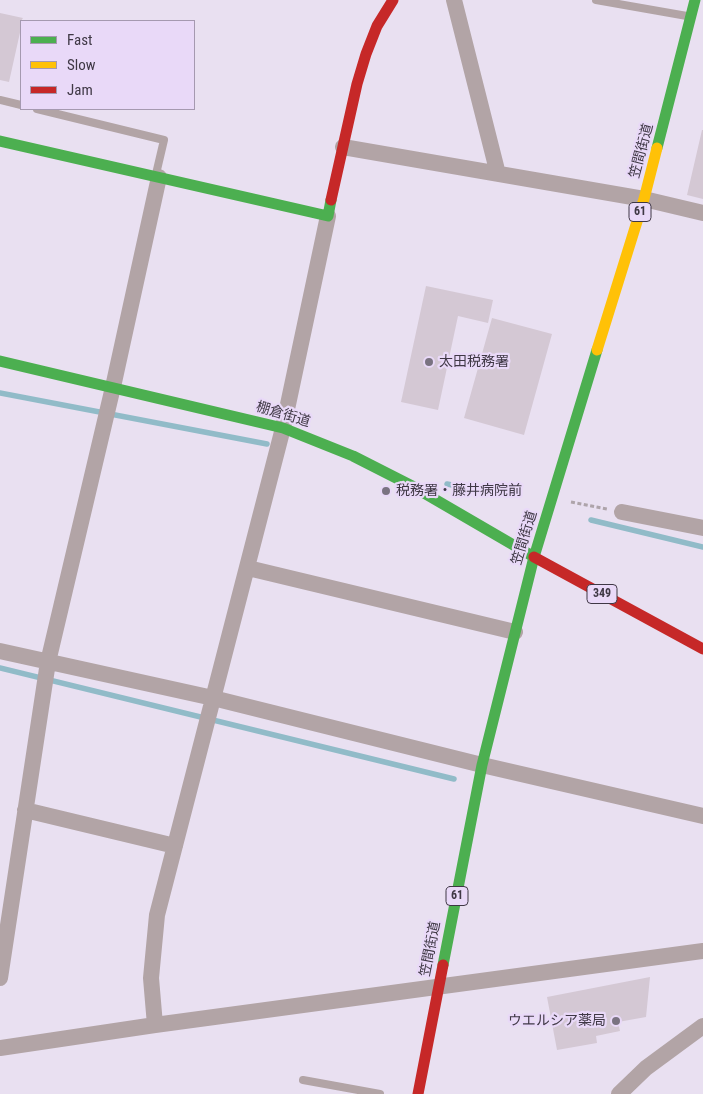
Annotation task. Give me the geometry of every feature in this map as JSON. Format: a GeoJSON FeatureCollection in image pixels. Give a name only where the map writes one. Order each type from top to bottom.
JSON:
{"type":"FeatureCollection","features":[{"type":"Feature","properties":{"kind":"main road"},"geometry":{"type":"LineString","coordinates":[[0,141],[328,216],[357,84],[366,54],[377,26],[393,0]]}},
{"type":"Feature","properties":{"kind":"main road","name":"笠間街道"},"geometry":{"type":"LineString","coordinates":[[418,1094],[482,765],[515,632],[534,557],[644,199],[695,0]]}},
{"type":"Feature","properties":{"kind":"main road","name":"棚倉街道"},"geometry":{"type":"LineString","coordinates":[[0,361],[113,386],[283,428],[353,456],[412,486],[534,557]]}},
{"type":"Feature","properties":{"kind":"main road","name":"349"},"geometry":{"type":"LineString","coordinates":[[534,557],[703,649]]}},
{"type":"Feature","properties":{"kind":"street"},"geometry":{"type":"LineString","coordinates":[[454,0],[498,174]]}},
{"type":"Feature","properties":{"kind":"street"},"geometry":{"type":"LineString","coordinates":[[343,148],[644,199],[703,213]]}},
{"type":"Feature","properties":{"kind":"street"},"geometry":{"type":"LineString","coordinates":[[0,978],[48,662],[113,386],[157,177]]}},
{"type":"Feature","properties":{"kind":"street"},"geometry":{"type":"LineString","coordinates":[[156,1025],[151,978],[157,915],[283,428],[328,216]]}},
{"type":"Feature","properties":{"kind":"street"},"geometry":{"type":"LineString","coordinates":[[622,512],[703,528]]}},
{"type":"Feature","properties":{"kind":"street"},"geometry":{"type":"LineString","coordinates":[[248,568],[515,632]]}},
{"type":"Feature","properties":{"kind":"street"},"geometry":{"type":"LineString","coordinates":[[0,651],[212,698],[482,765],[703,816]]}},
{"type":"Feature","properties":{"kind":"street"},"geometry":{"type":"LineString","coordinates":[[26,810],[175,846]]}},
{"type":"Feature","properties":{"kind":"street"},"geometry":{"type":"LineString","coordinates":[[0,1048],[703,951]]}},
{"type":"Feature","properties":{"kind":"street"},"geometry":{"type":"LineString","coordinates":[[619,1094],[646,1068],[703,1026]]}},
{"type":"Feature","properties":{"kind":"lane"},"geometry":{"type":"LineString","coordinates":[[596,0],[692,17]]}},
{"type":"Feature","properties":{"kind":"lane"},"geometry":{"type":"LineString","coordinates":[[0,100],[20,105]]}},
{"type":"Feature","properties":{"kind":"lane"},"geometry":{"type":"LineString","coordinates":[[41,110],[164,140],[157,177]]}},
{"type":"Feature","properties":{"kind":"lane"},"geometry":{"type":"LineString","coordinates":[[303,1080],[380,1094]]}},
{"type":"Feature","properties":{"kind":"path"},"geometry":{"type":"LineString","coordinates":[[553,499],[622,512]]}},
{"type":"Feature","properties":{"kind":"building"},"geometry":{"type":"Polygon","coordinates":[[[0,13],[23,18],[20,20],[20,32],[9,82],[0,80],[0,13]]]}},
{"type":"Feature","properties":{"kind":"building"},"geometry":{"type":"Polygon","coordinates":[[[703,130],[703,199],[687,195],[703,130]]]}},
{"type":"Feature","properties":{"kind":"building","name":"太田税務署"},"geometry":{"type":"Polygon","coordinates":[[[426,286],[493,300],[488,323],[458,316],[438,410],[401,402],[426,286]]]}},
{"type":"Feature","properties":{"kind":"building"},"geometry":{"type":"Polygon","coordinates":[[[492,318],[552,334],[524,435],[464,418],[492,318]]]}},
{"type":"Feature","properties":{"kind":"building"},"geometry":{"type":"Polygon","coordinates":[[[650,977],[646,1017],[618,1022],[620,1031],[596,1036],[597,1043],[557,1050],[547,997],[650,977]]]}},
{"type":"Feature","properties":{"kind":"waterway"},"geometry":{"type":"LineString","coordinates":[[0,393],[267,444]]}},
{"type":"Feature","properties":{"kind":"waterway"},"geometry":{"type":"LineString","coordinates":[[447,484],[493,493]]}},
{"type":"Feature","properties":{"kind":"waterway"},"geometry":{"type":"LineString","coordinates":[[591,520],[703,547]]}},
{"type":"Feature","properties":{"kind":"waterway"},"geometry":{"type":"LineString","coordinates":[[0,668],[454,779]]}},
{"type":"Feature","properties":{"kind":"traffic: fast"},"geometry":{"type":"LineString","coordinates":[[657,148],[695,0]]}},
{"type":"Feature","properties":{"kind":"traffic: fast"},"geometry":{"type":"LineString","coordinates":[[0,141],[328,216],[331,200]]}},
{"type":"Feature","properties":{"kind":"traffic: fast"},"geometry":{"type":"LineString","coordinates":[[443,965],[482,765],[534,557],[597,350]]}},
{"type":"Feature","properties":{"kind":"traffic: fast"},"geometry":{"type":"LineString","coordinates":[[0,361],[283,428],[353,456],[412,486],[534,557]]}},
{"type":"Feature","properties":{"kind":"traffic: slow"},"geometry":{"type":"LineString","coordinates":[[597,350],[644,199],[657,148]]}},
{"type":"Feature","properties":{"kind":"traffic: jam"},"geometry":{"type":"LineString","coordinates":[[331,200],[357,84],[366,54],[377,26],[393,0]]}},
{"type":"Feature","properties":{"kind":"traffic: jam"},"geometry":{"type":"LineString","coordinates":[[534,557],[703,649]]}},
{"type":"Feature","properties":{"kind":"traffic: jam"},"geometry":{"type":"LineString","coordinates":[[418,1094],[443,965]]}},
{"type":"Feature","properties":{"kind":"place","name":"太田税務署"},"geometry":{"type":"Point","coordinates":[429,362]}},
{"type":"Feature","properties":{"kind":"place","name":"税務署・藤井病院前"},"geometry":{"type":"Point","coordinates":[386,491]}},
{"type":"Feature","properties":{"kind":"place","name":"ウエルシア薬局"},"geometry":{"type":"Point","coordinates":[616,1021]}}]}
